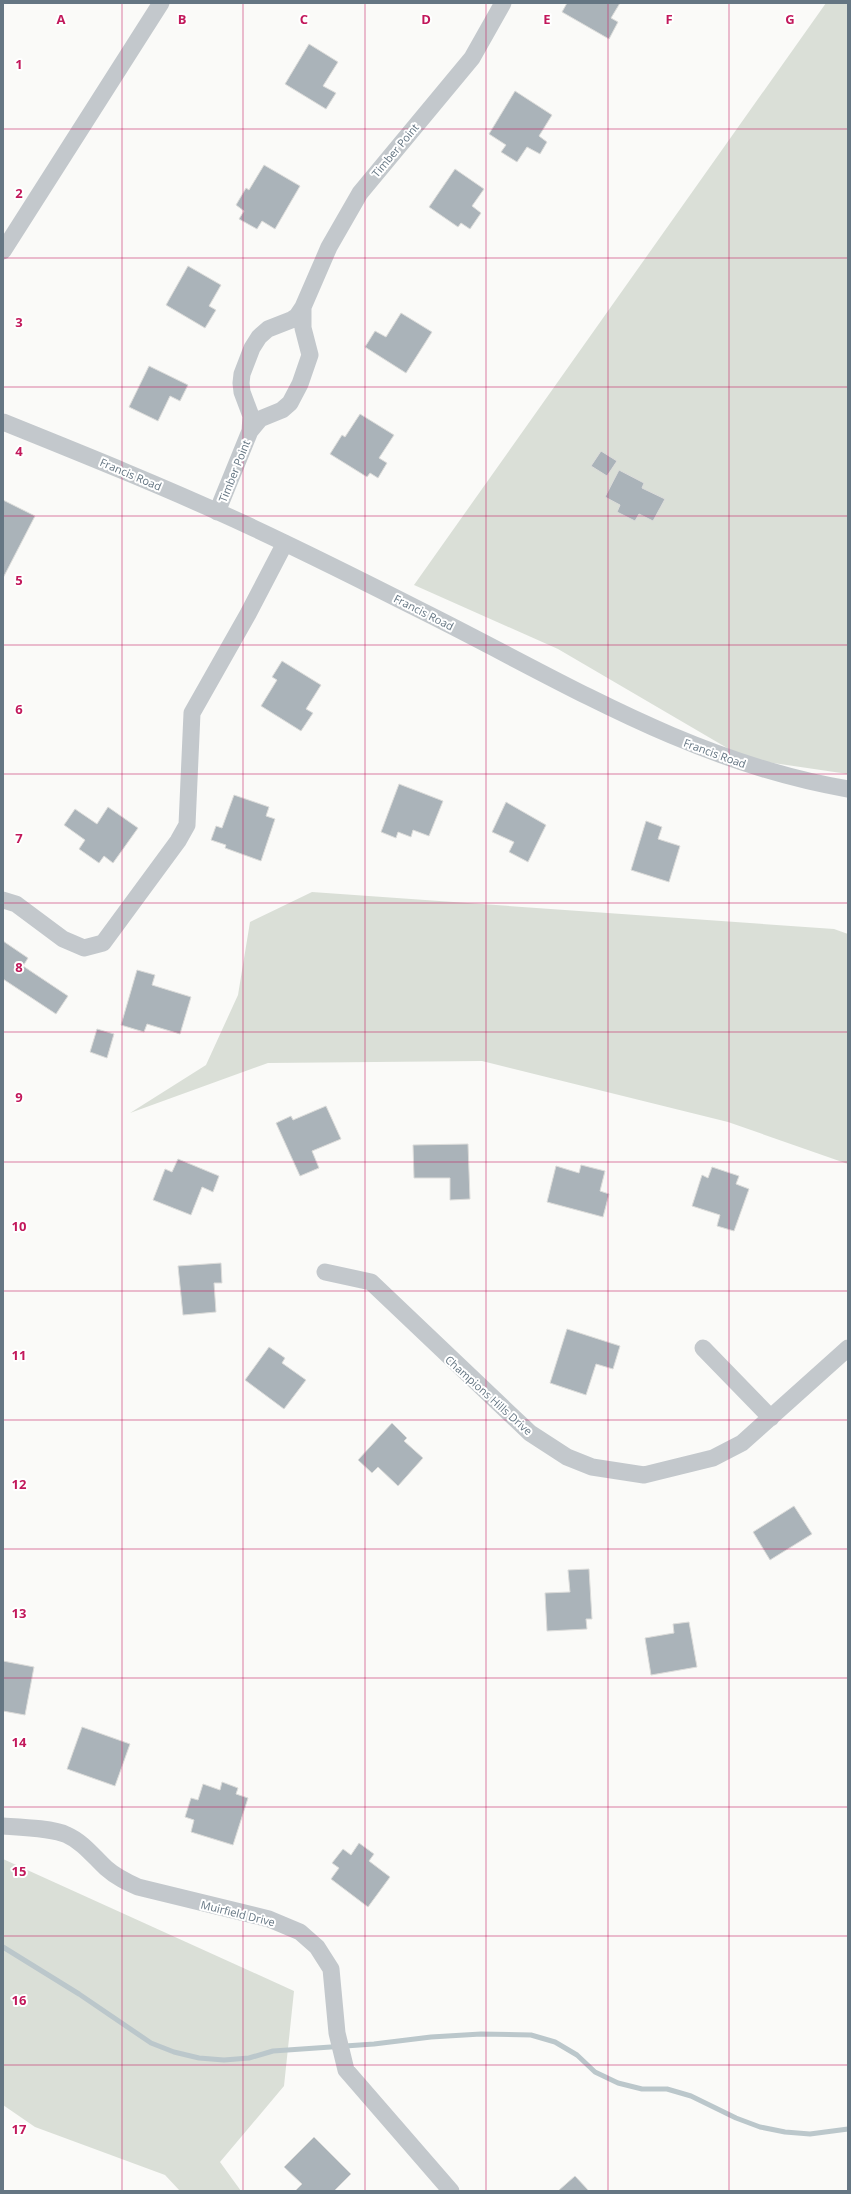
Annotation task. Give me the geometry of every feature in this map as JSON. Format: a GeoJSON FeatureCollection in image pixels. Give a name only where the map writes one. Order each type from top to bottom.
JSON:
{"type":"FeatureCollection","features":[{"type":"Feature","properties":{"kind":"street"},"geometry":{"type":"LineString","coordinates":[[3,251],[161,3]]}},
{"type":"Feature","properties":{"kind":"street","name":"Timber Point"},"geometry":{"type":"LineString","coordinates":[[250,431],[251,416],[242,392],[241,383],[242,374],[252,348],[259,337],[268,329],[291,320],[303,307],[329,247],[360,193],[472,58],[503,3]]}},
{"type":"Feature","properties":{"kind":"street","name":"Timber Point"},"geometry":{"type":"LineString","coordinates":[[217,512],[250,431],[260,419],[282,410],[290,403],[300,384],[310,355],[303,328],[303,307]]}},
{"type":"Feature","properties":{"kind":"street","name":"Francis Road"},"geometry":{"type":"LineString","coordinates":[[3,422],[124,471],[285,543],[656,730],[755,768],[797,779],[848,789]]}},
{"type":"Feature","properties":{"kind":"street"},"geometry":{"type":"LineString","coordinates":[[3,900],[16,904],[63,939],[84,948],[103,943],[178,840],[187,824],[192,713],[248,614],[285,543]]}},
{"type":"Feature","properties":{"kind":"street","name":"Champions Hills Drive"},"geometry":{"type":"LineString","coordinates":[[325,1272],[371,1282],[530,1433],[567,1457],[592,1467],[644,1475],[706,1460],[742,1442],[771,1418],[848,1348]]}},
{"type":"Feature","properties":{"kind":"street"},"geometry":{"type":"LineString","coordinates":[[703,1348],[771,1418]]}},
{"type":"Feature","properties":{"kind":"street","name":"Muirfield Drive"},"geometry":{"type":"LineString","coordinates":[[3,1826],[22,1827],[66,1834],[83,1845],[108,1870],[123,1880],[138,1887],[269,1919],[300,1932],[317,1947],[332,1969],[336,2001],[337,2033],[346,2070],[451,2191]]}},
{"type":"Feature","properties":{"kind":"shaded area"},"geometry":{"type":"Polygon","coordinates":[[[826,3],[848,3],[848,774],[746,759],[558,649],[414,585],[826,3]]]}},
{"type":"Feature","properties":{"kind":"shaded area"},"geometry":{"type":"Polygon","coordinates":[[[312,892],[834,929],[848,934],[848,1164],[728,1122],[482,1061],[268,1063],[130,1113],[206,1065],[238,995],[250,922],[312,892]]]}},
{"type":"Feature","properties":{"kind":"shaded area"},"geometry":{"type":"Polygon","coordinates":[[[3,1859],[294,1991],[284,2086],[220,2162],[241,2191],[180,2191],[165,2175],[35,2127],[3,2105],[3,1859]]]}},
{"type":"Feature","properties":{"kind":"building"},"geometry":{"type":"Polygon","coordinates":[[[567,3],[620,3],[611,18],[618,22],[609,39],[562,12],[567,3]]]}},
{"type":"Feature","properties":{"kind":"building"},"geometry":{"type":"Polygon","coordinates":[[[309,44],[338,62],[323,86],[336,93],[326,109],[285,84],[309,44]]]}},
{"type":"Feature","properties":{"kind":"building"},"geometry":{"type":"Polygon","coordinates":[[[515,91],[552,115],[539,136],[547,142],[540,154],[527,147],[517,162],[501,152],[506,145],[489,134],[515,91]]]}},
{"type":"Feature","properties":{"kind":"building"},"geometry":{"type":"Polygon","coordinates":[[[264,165],[300,186],[275,229],[262,221],[257,229],[239,219],[244,211],[236,205],[246,188],[249,190],[264,165]]]}},
{"type":"Feature","properties":{"kind":"building"},"geometry":{"type":"Polygon","coordinates":[[[455,169],[484,189],[472,206],[481,213],[470,229],[461,223],[458,227],[429,207],[455,169]]]}},
{"type":"Feature","properties":{"kind":"building"},"geometry":{"type":"Polygon","coordinates":[[[188,266],[221,285],[209,306],[216,310],[205,328],[166,305],[188,266]]]}},
{"type":"Feature","properties":{"kind":"building"},"geometry":{"type":"Polygon","coordinates":[[[401,313],[432,332],[406,373],[365,347],[375,331],[386,337],[401,313]]]}},
{"type":"Feature","properties":{"kind":"building"},"geometry":{"type":"Polygon","coordinates":[[[149,366],[188,385],[180,401],[170,396],[158,421],[129,407],[149,366]]]}},
{"type":"Feature","properties":{"kind":"building"},"geometry":{"type":"Polygon","coordinates":[[[360,414],[394,435],[379,458],[387,463],[378,478],[370,473],[367,477],[330,454],[342,435],[345,437],[360,414]]]}},
{"type":"Feature","properties":{"kind":"building"},"geometry":{"type":"Polygon","coordinates":[[[601,451],[617,461],[607,476],[591,466],[601,451]]]}},
{"type":"Feature","properties":{"kind":"building"},"geometry":{"type":"Polygon","coordinates":[[[619,470],[644,483],[642,488],[665,499],[653,521],[639,514],[635,521],[617,512],[620,505],[605,497],[619,470]]]}},
{"type":"Feature","properties":{"kind":"building"},"geometry":{"type":"Polygon","coordinates":[[[3,500],[35,516],[3,578],[3,500]]]}},
{"type":"Feature","properties":{"kind":"building"},"geometry":{"type":"Polygon","coordinates":[[[282,661],[321,685],[306,709],[313,713],[301,731],[261,706],[277,680],[272,677],[282,661]]]}},
{"type":"Feature","properties":{"kind":"building"},"geometry":{"type":"Polygon","coordinates":[[[399,784],[443,801],[429,836],[413,830],[411,837],[398,832],[396,838],[381,832],[399,784]]]}},
{"type":"Feature","properties":{"kind":"building"},"geometry":{"type":"Polygon","coordinates":[[[234,795],[269,807],[266,816],[275,819],[261,861],[225,848],[226,845],[211,840],[216,826],[222,828],[234,795]]]}},
{"type":"Feature","properties":{"kind":"building"},"geometry":{"type":"Polygon","coordinates":[[[506,802],[546,825],[528,862],[509,852],[514,842],[492,832],[506,802]]]}},
{"type":"Feature","properties":{"kind":"building"},"geometry":{"type":"Polygon","coordinates":[[[108,807],[138,828],[113,863],[104,856],[99,863],[79,849],[85,840],[64,825],[75,809],[97,824],[108,807]]]}},
{"type":"Feature","properties":{"kind":"building"},"geometry":{"type":"Polygon","coordinates":[[[646,821],[662,827],[658,839],[680,846],[669,882],[631,870],[646,821]]]}},
{"type":"Feature","properties":{"kind":"building"},"geometry":{"type":"Polygon","coordinates":[[[3,941],[28,958],[23,966],[68,996],[56,1014],[3,979],[3,941]]]}},
{"type":"Feature","properties":{"kind":"building"},"geometry":{"type":"Polygon","coordinates":[[[137,970],[155,975],[152,985],[191,997],[180,1034],[147,1024],[144,1032],[121,1025],[137,970]]]}},
{"type":"Feature","properties":{"kind":"building"},"geometry":{"type":"Polygon","coordinates":[[[97,1029],[114,1034],[107,1058],[90,1052],[97,1029]]]}},
{"type":"Feature","properties":{"kind":"building"},"geometry":{"type":"Polygon","coordinates":[[[326,1106],[341,1139],[312,1151],[319,1168],[300,1176],[276,1123],[291,1116],[293,1120],[326,1106]]]}},
{"type":"Feature","properties":{"kind":"building"},"geometry":{"type":"Polygon","coordinates":[[[468,1144],[470,1199],[450,1200],[450,1178],[414,1178],[413,1145],[468,1144]]]}},
{"type":"Feature","properties":{"kind":"building"},"geometry":{"type":"Polygon","coordinates":[[[178,1159],[219,1176],[213,1192],[202,1187],[191,1215],[153,1200],[165,1169],[172,1172],[178,1159]]]}},
{"type":"Feature","properties":{"kind":"building"},"geometry":{"type":"Polygon","coordinates":[[[581,1165],[605,1171],[600,1191],[609,1194],[603,1217],[547,1202],[556,1166],[579,1173],[581,1165]]]}},
{"type":"Feature","properties":{"kind":"building"},"geometry":{"type":"Polygon","coordinates":[[[712,1167],[739,1176],[736,1184],[749,1189],[734,1231],[717,1226],[720,1215],[692,1206],[702,1175],[708,1178],[712,1167]]]}},
{"type":"Feature","properties":{"kind":"building"},"geometry":{"type":"Polygon","coordinates":[[[221,1263],[222,1283],[214,1283],[216,1312],[183,1315],[178,1266],[221,1263]]]}},
{"type":"Feature","properties":{"kind":"building"},"geometry":{"type":"Polygon","coordinates":[[[567,1329],[620,1346],[613,1369],[596,1364],[586,1395],[550,1383],[567,1329]]]}},
{"type":"Feature","properties":{"kind":"building"},"geometry":{"type":"Polygon","coordinates":[[[269,1347],[285,1358],[282,1363],[306,1380],[284,1409],[245,1380],[269,1347]]]}},
{"type":"Feature","properties":{"kind":"building"},"geometry":{"type":"Polygon","coordinates":[[[392,1423],[407,1438],[404,1441],[423,1458],[398,1486],[378,1467],[372,1473],[358,1460],[392,1423]]]}},
{"type":"Feature","properties":{"kind":"building"},"geometry":{"type":"Polygon","coordinates":[[[794,1506],[812,1534],[770,1560],[753,1532],[794,1506]]]}},
{"type":"Feature","properties":{"kind":"building"},"geometry":{"type":"Polygon","coordinates":[[[589,1569],[592,1619],[586,1619],[587,1629],[547,1631],[545,1593],[570,1592],[568,1570],[589,1569]]]}},
{"type":"Feature","properties":{"kind":"building"},"geometry":{"type":"Polygon","coordinates":[[[689,1622],[697,1667],[651,1675],[645,1638],[674,1633],[673,1624],[689,1622]]]}},
{"type":"Feature","properties":{"kind":"building"},"geometry":{"type":"Polygon","coordinates":[[[3,1661],[34,1667],[25,1715],[3,1711],[3,1661]]]}},
{"type":"Feature","properties":{"kind":"building"},"geometry":{"type":"Polygon","coordinates":[[[82,1727],[130,1744],[115,1786],[67,1769],[82,1727]]]}},
{"type":"Feature","properties":{"kind":"building"},"geometry":{"type":"Polygon","coordinates":[[[222,1782],[238,1788],[236,1794],[248,1798],[233,1845],[191,1832],[194,1820],[185,1817],[191,1798],[198,1800],[203,1784],[220,1790],[222,1782]]]}},
{"type":"Feature","properties":{"kind":"building"},"geometry":{"type":"Polygon","coordinates":[[[359,1843],[374,1854],[369,1861],[390,1877],[368,1907],[331,1879],[339,1868],[332,1863],[343,1849],[351,1855],[359,1843]]]}},
{"type":"Feature","properties":{"kind":"building"},"geometry":{"type":"Polygon","coordinates":[[[314,2137],[351,2174],[334,2191],[295,2191],[302,2184],[284,2167],[314,2137]]]}},
{"type":"Feature","properties":{"kind":"building"},"geometry":{"type":"Polygon","coordinates":[[[575,2176],[589,2191],[558,2191],[575,2176]]]}},
{"type":"Feature","properties":{"kind":"waterway"},"geometry":{"type":"LineString","coordinates":[[3,1947],[79,1994],[151,2043],[174,2052],[199,2058],[224,2060],[249,2058],[273,2051],[374,2044],[431,2037],[481,2034],[531,2035],[555,2042],[577,2055],[595,2072],[618,2083],[642,2089],[667,2089],[691,2096],[736,2118],[760,2127],[785,2132],[810,2134],[848,2129]]}}]}
